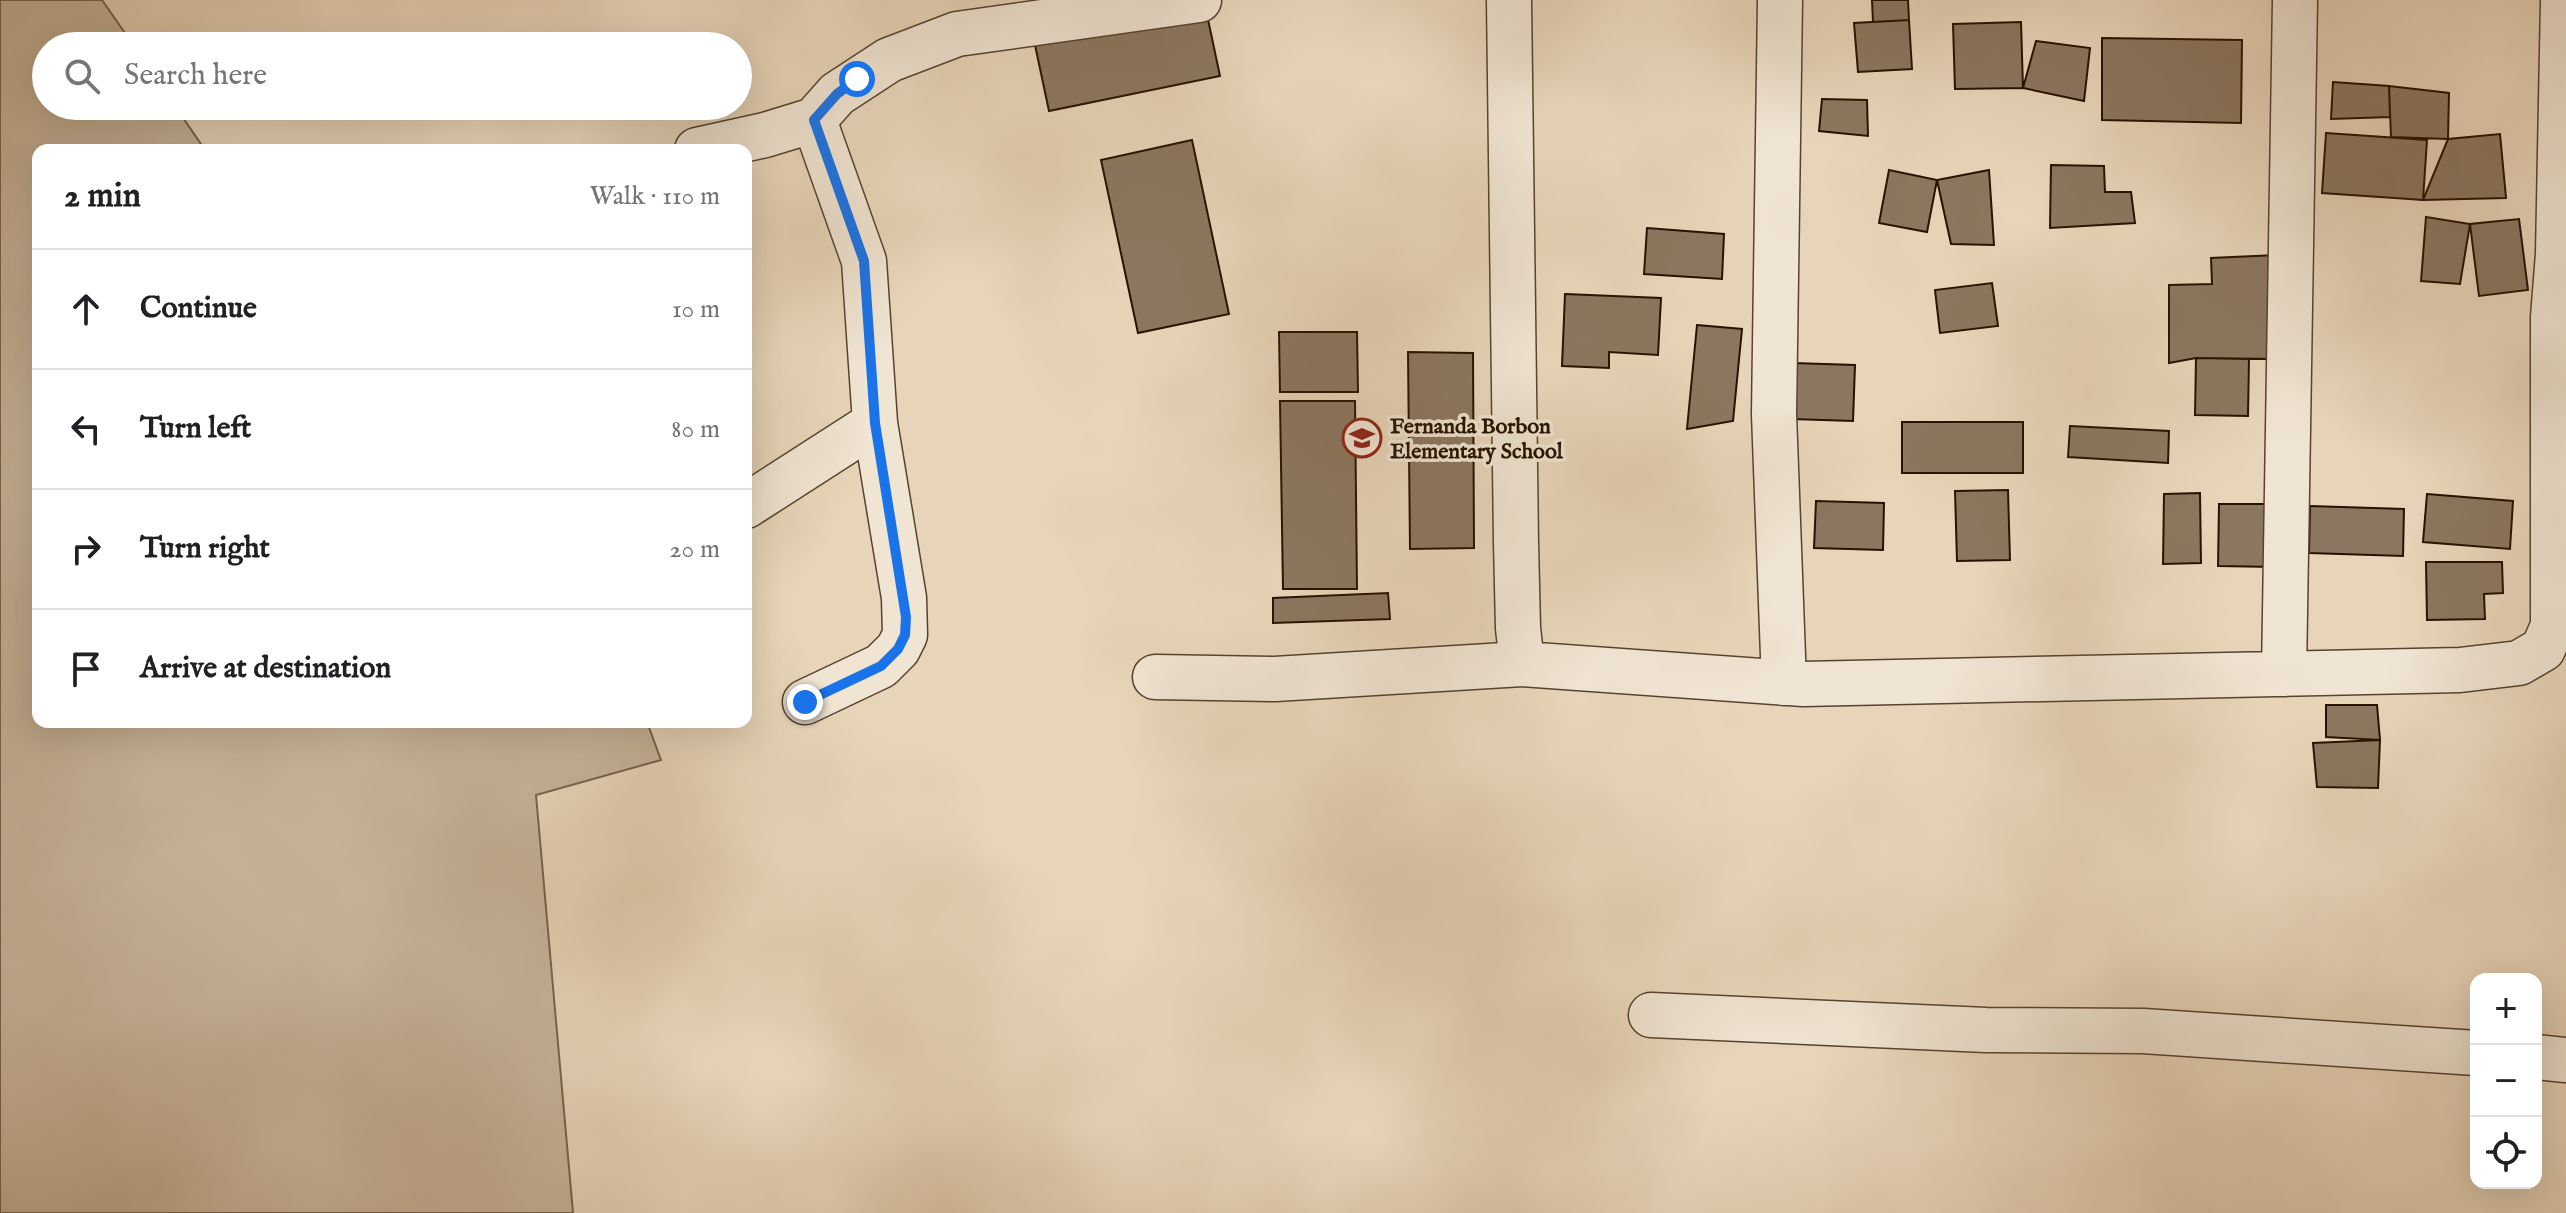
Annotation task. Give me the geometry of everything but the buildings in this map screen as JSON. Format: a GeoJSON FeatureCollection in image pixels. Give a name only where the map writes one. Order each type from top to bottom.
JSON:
{"type":"FeatureCollection","features":[{"type":"Feature","properties":{"kind":"street"},"geometry":{"type":"LineString","coordinates":[[724,144],[814,120],[837,94],[889,60],[957,34],[1199,0]]}},
{"type":"Feature","properties":{"kind":"street"},"geometry":{"type":"LineString","coordinates":[[1509,0],[1516,543],[1522,664]]}},
{"type":"Feature","properties":{"kind":"street"},"geometry":{"type":"LineString","coordinates":[[1780,0],[1774,414],[1784,683]]}},
{"type":"Feature","properties":{"kind":"street"},"geometry":{"type":"LineString","coordinates":[[2284,674],[2295,0]]}},
{"type":"Feature","properties":{"kind":"street"},"geometry":{"type":"LineString","coordinates":[[1155,677],[1275,679],[1522,664],[1784,683],[2460,670],[2519,663],[2543,649],[2553,626],[2551,397],[2553,317],[2562,254],[2563,0]]}},
{"type":"Feature","properties":{"kind":"street"},"geometry":{"type":"LineString","coordinates":[[805,702],[881,666],[898,649],[905,635],[904,598],[875,423],[864,261],[814,120]]}},
{"type":"Feature","properties":{"kind":"street"},"geometry":{"type":"LineString","coordinates":[[752,502],[875,423]]}},
{"type":"Feature","properties":{"kind":"street"},"geometry":{"type":"LineString","coordinates":[[1651,1015],[1986,1030],[2143,1031],[2470,1053]]}},
{"type":"Feature","properties":{"kind":"street"},"geometry":{"type":"LineString","coordinates":[[2542,1058],[2566,1060]]}},
{"type":"Feature","properties":{"kind":"shaded area"},"geometry":{"type":"Polygon","coordinates":[[[0,0],[102,0],[124,32],[32,32],[32,120],[185,120],[201,144],[32,144],[32,728],[649,728],[661,760],[536,795],[573,1213],[0,1213],[0,0]]]}},
{"type":"Feature","properties":{"kind":"place","name":"Fernanda Borbon Elementary School"},"geometry":{"type":"Point","coordinates":[1362,438]}},
{"type":"Feature","properties":{"kind":"route"},"geometry":{"type":"LineString","coordinates":[[805,702],[881,666],[898,649],[905,635],[904,598],[875,423],[864,261],[814,120],[837,94],[857,79]]}}]}
